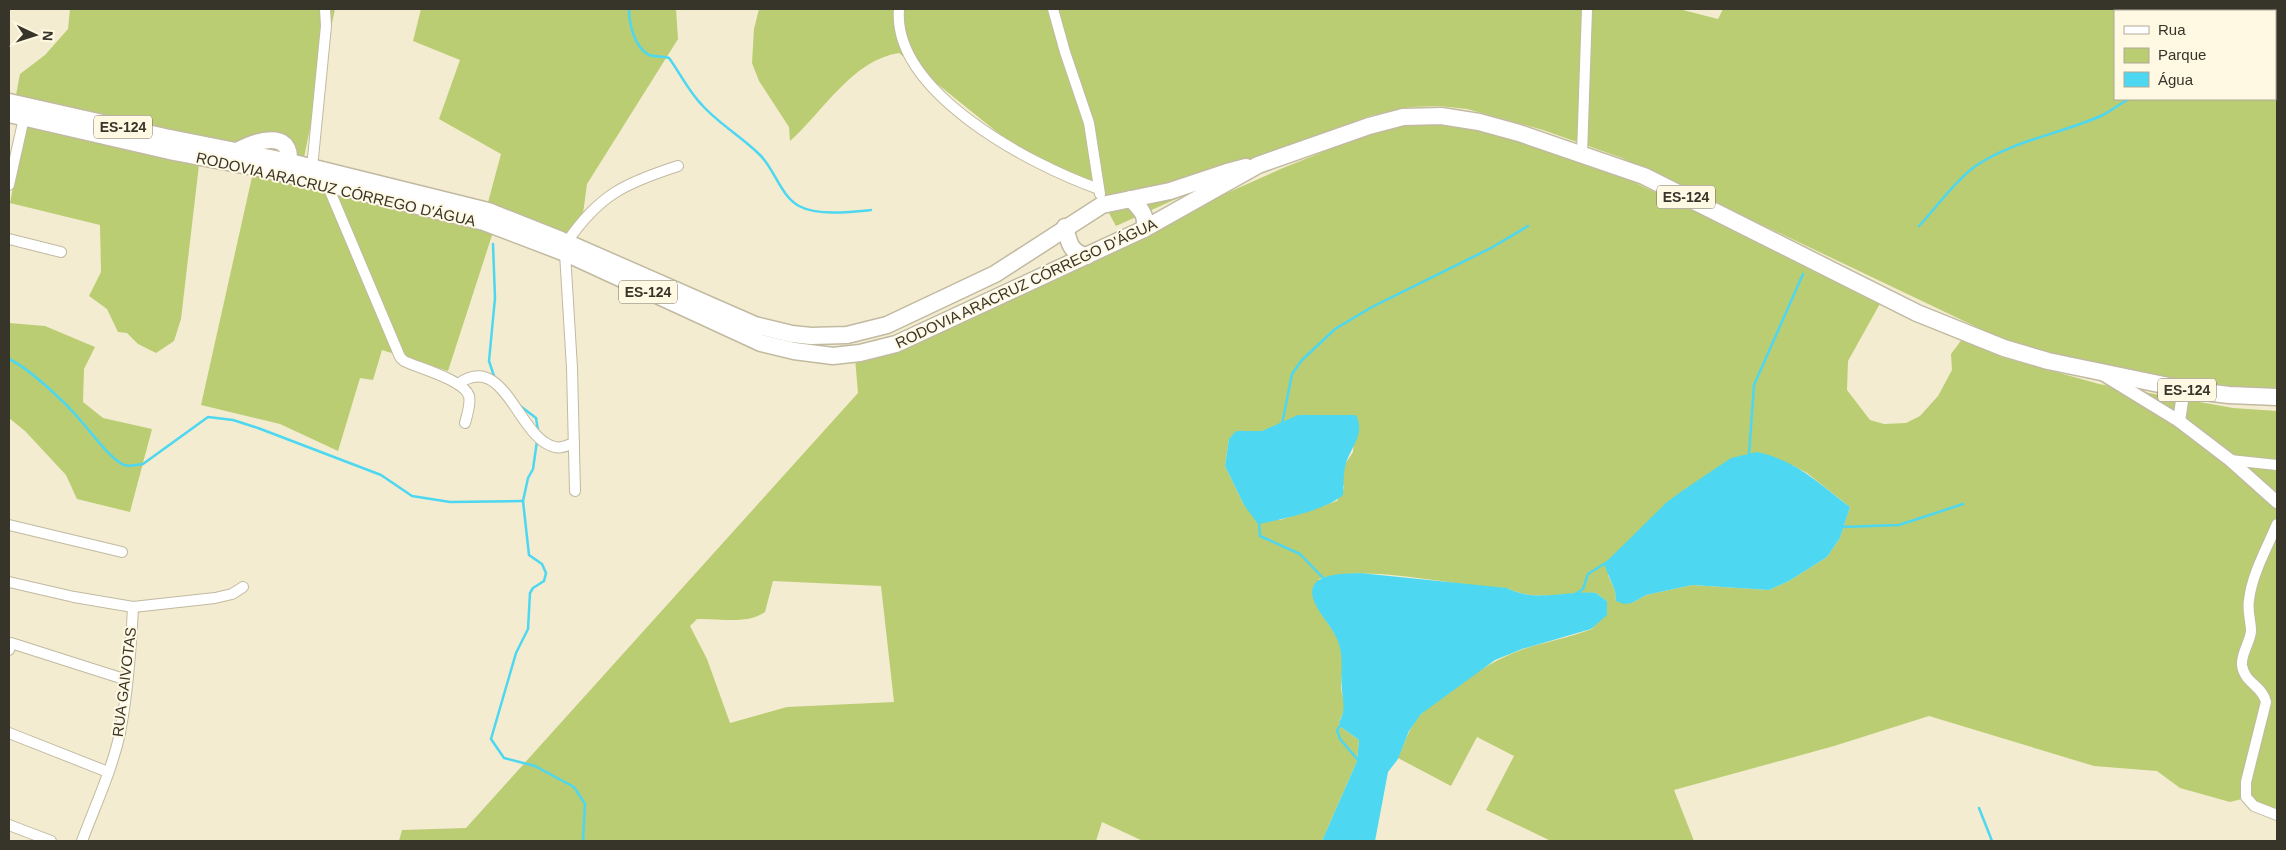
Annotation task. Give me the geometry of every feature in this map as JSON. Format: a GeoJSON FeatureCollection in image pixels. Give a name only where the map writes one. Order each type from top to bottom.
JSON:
{"type":"FeatureCollection","features":[{"type":"Feature","properties":{"kind":"main road","name":"RODOVIA ARACRUZ CÓRREGO D'ÁGUA"},"geometry":{"type":"LineString","coordinates":[[9,102],[237,151],[256,142],[283,142],[288,147],[288,168]]}},
{"type":"Feature","properties":{"kind":"main road","name":"RODOVIA ARACRUZ CÓRREGO D'ÁGUA"},"geometry":{"type":"LineString","coordinates":[[17,116],[174,152],[288,168],[312,168],[488,211],[761,343],[794,351],[833,356],[860,353],[896,344],[1144,229],[1258,166]]}},
{"type":"Feature","properties":{"kind":"main road","name":"RODOVIA ARACRUZ CÓRREGO D'ÁGUA"},"geometry":{"type":"LineString","coordinates":[[288,168],[327,184],[462,216],[566,248],[755,325],[792,334],[831,336],[861,333],[902,319],[995,274],[1066,227],[1100,197],[1131,199],[1170,191],[1227,172],[1258,166],[1369,126],[1403,118],[1431,116],[1479,122],[1582,154],[1644,176],[1917,313],[2004,348],[2048,361],[2188,390],[2229,395],[2277,397]]}},
{"type":"Feature","properties":{"kind":"main road"},"geometry":{"type":"LineString","coordinates":[[1131,199],[1142,212],[1145,222],[1144,229]]}},
{"type":"Feature","properties":{"kind":"main road"},"geometry":{"type":"LineString","coordinates":[[1066,227],[1073,250],[1077,254],[1087,256]]}},
{"type":"Feature","properties":{"kind":"street"},"geometry":{"type":"LineString","coordinates":[[312,168],[326,26],[325,9]]}},
{"type":"Feature","properties":{"kind":"street"},"geometry":{"type":"LineString","coordinates":[[899,9],[901,32],[912,58],[922,73],[950,104],[970,122],[1021,154],[1100,197]]}},
{"type":"Feature","properties":{"kind":"street"},"geometry":{"type":"LineString","coordinates":[[1053,9],[1065,52],[1089,123],[1100,197]]}},
{"type":"Feature","properties":{"kind":"street"},"geometry":{"type":"LineString","coordinates":[[1582,154],[1587,9]]}},
{"type":"Feature","properties":{"kind":"street"},"geometry":{"type":"LineString","coordinates":[[9,185],[17,116]]}},
{"type":"Feature","properties":{"kind":"street"},"geometry":{"type":"LineString","coordinates":[[575,491],[566,248],[589,213],[616,191],[631,182],[678,166]]}},
{"type":"Feature","properties":{"kind":"street"},"geometry":{"type":"LineString","coordinates":[[327,184],[400,357],[404,361],[463,387],[469,396],[470,402],[465,423]]}},
{"type":"Feature","properties":{"kind":"street"},"geometry":{"type":"LineString","coordinates":[[9,239],[61,252]]}},
{"type":"Feature","properties":{"kind":"street"},"geometry":{"type":"LineString","coordinates":[[2098,372],[2179,421],[2230,460],[2277,502]]}},
{"type":"Feature","properties":{"kind":"street"},"geometry":{"type":"LineString","coordinates":[[458,384],[467,378],[482,377],[490,379],[504,391],[529,426],[550,445],[562,447],[574,443]]}},
{"type":"Feature","properties":{"kind":"street"},"geometry":{"type":"LineString","coordinates":[[2179,421],[2182,401],[2188,390]]}},
{"type":"Feature","properties":{"kind":"street"},"geometry":{"type":"LineString","coordinates":[[2230,460],[2277,465]]}},
{"type":"Feature","properties":{"kind":"street"},"geometry":{"type":"LineString","coordinates":[[2277,524],[2249,598],[2248,612],[2251,631],[2242,665],[2247,679],[2262,691],[2266,702],[2246,782],[2246,797],[2254,806],[2277,815]]}},
{"type":"Feature","properties":{"kind":"street"},"geometry":{"type":"LineString","coordinates":[[9,525],[122,552]]}},
{"type":"Feature","properties":{"kind":"street"},"geometry":{"type":"LineString","coordinates":[[9,582],[74,597],[133,607],[215,598],[232,594],[243,587]]}},
{"type":"Feature","properties":{"kind":"street","name":"RUA GAIVOTAS"},"geometry":{"type":"LineString","coordinates":[[82,841],[108,772],[119,734],[127,680],[133,607]]}},
{"type":"Feature","properties":{"kind":"street"},"geometry":{"type":"LineString","coordinates":[[10,647],[127,680]]}},
{"type":"Feature","properties":{"kind":"street"},"geometry":{"type":"LineString","coordinates":[[9,733],[108,772]]}},
{"type":"Feature","properties":{"kind":"street"},"geometry":{"type":"LineString","coordinates":[[9,825],[51,841]]}},
{"type":"Feature","properties":{"kind":"green space"},"geometry":{"type":"Polygon","coordinates":[[[70,9],[335,9],[303,162],[16,95],[20,74],[45,55],[68,29],[70,9]]]}},
{"type":"Feature","properties":{"kind":"green space"},"geometry":{"type":"Polygon","coordinates":[[[421,9],[676,9],[678,39],[587,184],[582,221],[574,235],[487,206],[501,154],[439,119],[460,60],[413,41],[421,9]]]}},
{"type":"Feature","properties":{"kind":"green space"},"geometry":{"type":"Polygon","coordinates":[[[759,9],[1679,9],[1718,19],[1723,9],[2277,9],[2277,395],[2252,394],[2103,368],[2008,342],[1622,158],[1543,130],[1467,109],[1439,106],[1410,107],[1369,116],[1305,141],[1116,226],[1097,195],[1034,162],[899,53],[882,58],[852,77],[790,141],[789,127],[759,81],[752,63],[754,29],[759,9]]]}},
{"type":"Feature","properties":{"kind":"green space"},"geometry":{"type":"Polygon","coordinates":[[[27,114],[200,156],[181,319],[174,341],[156,353],[138,344],[127,333],[118,332],[107,309],[89,296],[101,272],[100,225],[10,203],[27,114]]]}},
{"type":"Feature","properties":{"kind":"green space"},"geometry":{"type":"Polygon","coordinates":[[[1412,124],[1451,124],[1521,140],[1621,176],[1882,300],[1848,361],[1847,390],[1870,420],[1884,424],[1906,423],[1920,416],[1938,396],[1952,370],[1951,354],[1963,338],[2002,357],[2099,384],[2233,408],[2277,411],[2277,810],[2246,798],[2230,802],[2180,788],[2157,771],[2094,766],[1929,716],[1834,746],[1674,790],[1694,841],[1551,841],[1486,810],[1514,756],[1477,737],[1451,786],[1398,758],[1417,719],[1441,696],[1510,654],[1592,629],[1607,601],[1596,593],[1540,596],[1529,595],[1507,588],[1485,587],[1412,577],[1362,574],[1339,575],[1319,579],[1325,619],[1337,637],[1343,657],[1341,688],[1345,708],[1339,722],[1341,727],[1359,740],[1357,761],[1322,841],[1143,841],[1102,822],[1096,841],[399,841],[402,830],[466,828],[858,393],[855,358],[1283,168],[1373,132],[1412,124]],[[1308,415],[1262,431],[1242,431],[1229,439],[1225,466],[1244,505],[1280,520],[1337,501],[1344,488],[1342,480],[1345,464],[1353,452],[1356,415],[1308,415]],[[1792,465],[1608,575],[1615,591],[1616,601],[1632,603],[1646,595],[1692,585],[1769,590],[1789,581],[1827,557],[1840,538],[1850,507],[1807,473],[1792,465]],[[773,581],[765,612],[741,620],[697,619],[690,626],[707,659],[730,723],[787,707],[894,702],[881,586],[773,581]]]}},
{"type":"Feature","properties":{"kind":"green space"},"geometry":{"type":"Polygon","coordinates":[[[254,168],[495,226],[448,371],[382,350],[373,380],[360,378],[338,451],[280,424],[201,405],[254,168]]]}},
{"type":"Feature","properties":{"kind":"green space"},"geometry":{"type":"Polygon","coordinates":[[[9,323],[45,326],[95,347],[84,369],[83,402],[103,418],[152,429],[130,512],[77,499],[66,475],[25,431],[9,418],[9,323]]]}},
{"type":"Feature","properties":{"kind":"water"},"geometry":{"type":"Polygon","coordinates":[[[1298,415],[1356,415],[1359,422],[1358,436],[1345,467],[1343,495],[1327,505],[1316,509],[1258,524],[1244,505],[1225,466],[1229,439],[1236,431],[1262,431],[1298,415]]]}},
{"type":"Feature","properties":{"kind":"water"},"geometry":{"type":"Polygon","coordinates":[[[1757,452],[1784,461],[1795,467],[1850,507],[1840,538],[1827,557],[1789,581],[1769,590],[1692,585],[1646,595],[1632,603],[1624,604],[1616,601],[1615,591],[1604,564],[1667,502],[1682,491],[1731,458],[1757,452]]]}},
{"type":"Feature","properties":{"kind":"water"},"geometry":{"type":"Polygon","coordinates":[[[1360,573],[1507,588],[1529,595],[1596,593],[1607,601],[1607,615],[1591,629],[1522,649],[1495,660],[1421,714],[1409,731],[1398,759],[1388,772],[1375,841],[1322,841],[1357,761],[1359,740],[1341,727],[1339,722],[1344,706],[1339,644],[1334,632],[1316,606],[1312,592],[1314,585],[1327,576],[1360,573]]]}},
{"type":"Feature","properties":{"kind":"waterway"},"geometry":{"type":"LineString","coordinates":[[629,9],[633,34],[644,51],[649,55],[669,58],[697,100],[760,155],[792,201],[799,206],[815,211],[845,212],[871,210]]}},
{"type":"Feature","properties":{"kind":"waterway"},"geometry":{"type":"LineString","coordinates":[[1919,226],[1959,180],[1974,167],[2005,150],[2087,122],[2103,115],[2127,100]]}},
{"type":"Feature","properties":{"kind":"waterway"},"geometry":{"type":"LineString","coordinates":[[1282,424],[1292,374],[1302,360],[1335,329],[1372,307],[1491,248],[1528,226]]}},
{"type":"Feature","properties":{"kind":"waterway"},"geometry":{"type":"LineString","coordinates":[[493,244],[495,298],[489,361],[495,379]]}},
{"type":"Feature","properties":{"kind":"waterway"},"geometry":{"type":"LineString","coordinates":[[1749,454],[1754,385],[1803,274]]}},
{"type":"Feature","properties":{"kind":"waterway"},"geometry":{"type":"LineString","coordinates":[[9,359],[27,370],[57,396],[107,452],[124,465],[143,464],[208,417],[233,420],[258,428],[381,475],[412,496],[450,502],[523,501]]}},
{"type":"Feature","properties":{"kind":"waterway"},"geometry":{"type":"LineString","coordinates":[[519,405],[536,418],[538,430]]}},
{"type":"Feature","properties":{"kind":"waterway"},"geometry":{"type":"LineString","coordinates":[[537,441],[533,469],[528,478],[523,501],[529,555],[542,564],[546,573],[544,581],[533,588],[530,593],[528,629],[516,653],[491,739],[504,758],[535,766],[574,787],[585,804],[583,841]]}},
{"type":"Feature","properties":{"kind":"waterway"},"geometry":{"type":"LineString","coordinates":[[1842,527],[1899,525],[1963,504]]}},
{"type":"Feature","properties":{"kind":"waterway"},"geometry":{"type":"LineString","coordinates":[[1259,521],[1260,536],[1300,554],[1325,580]]}},
{"type":"Feature","properties":{"kind":"waterway"},"geometry":{"type":"LineString","coordinates":[[1574,595],[1583,589],[1588,574],[1607,562]]}},
{"type":"Feature","properties":{"kind":"waterway"},"geometry":{"type":"LineString","coordinates":[[1341,725],[1337,730],[1340,739],[1358,760]]}},
{"type":"Feature","properties":{"kind":"waterway"},"geometry":{"type":"LineString","coordinates":[[1979,808],[1992,841]]}}]}
